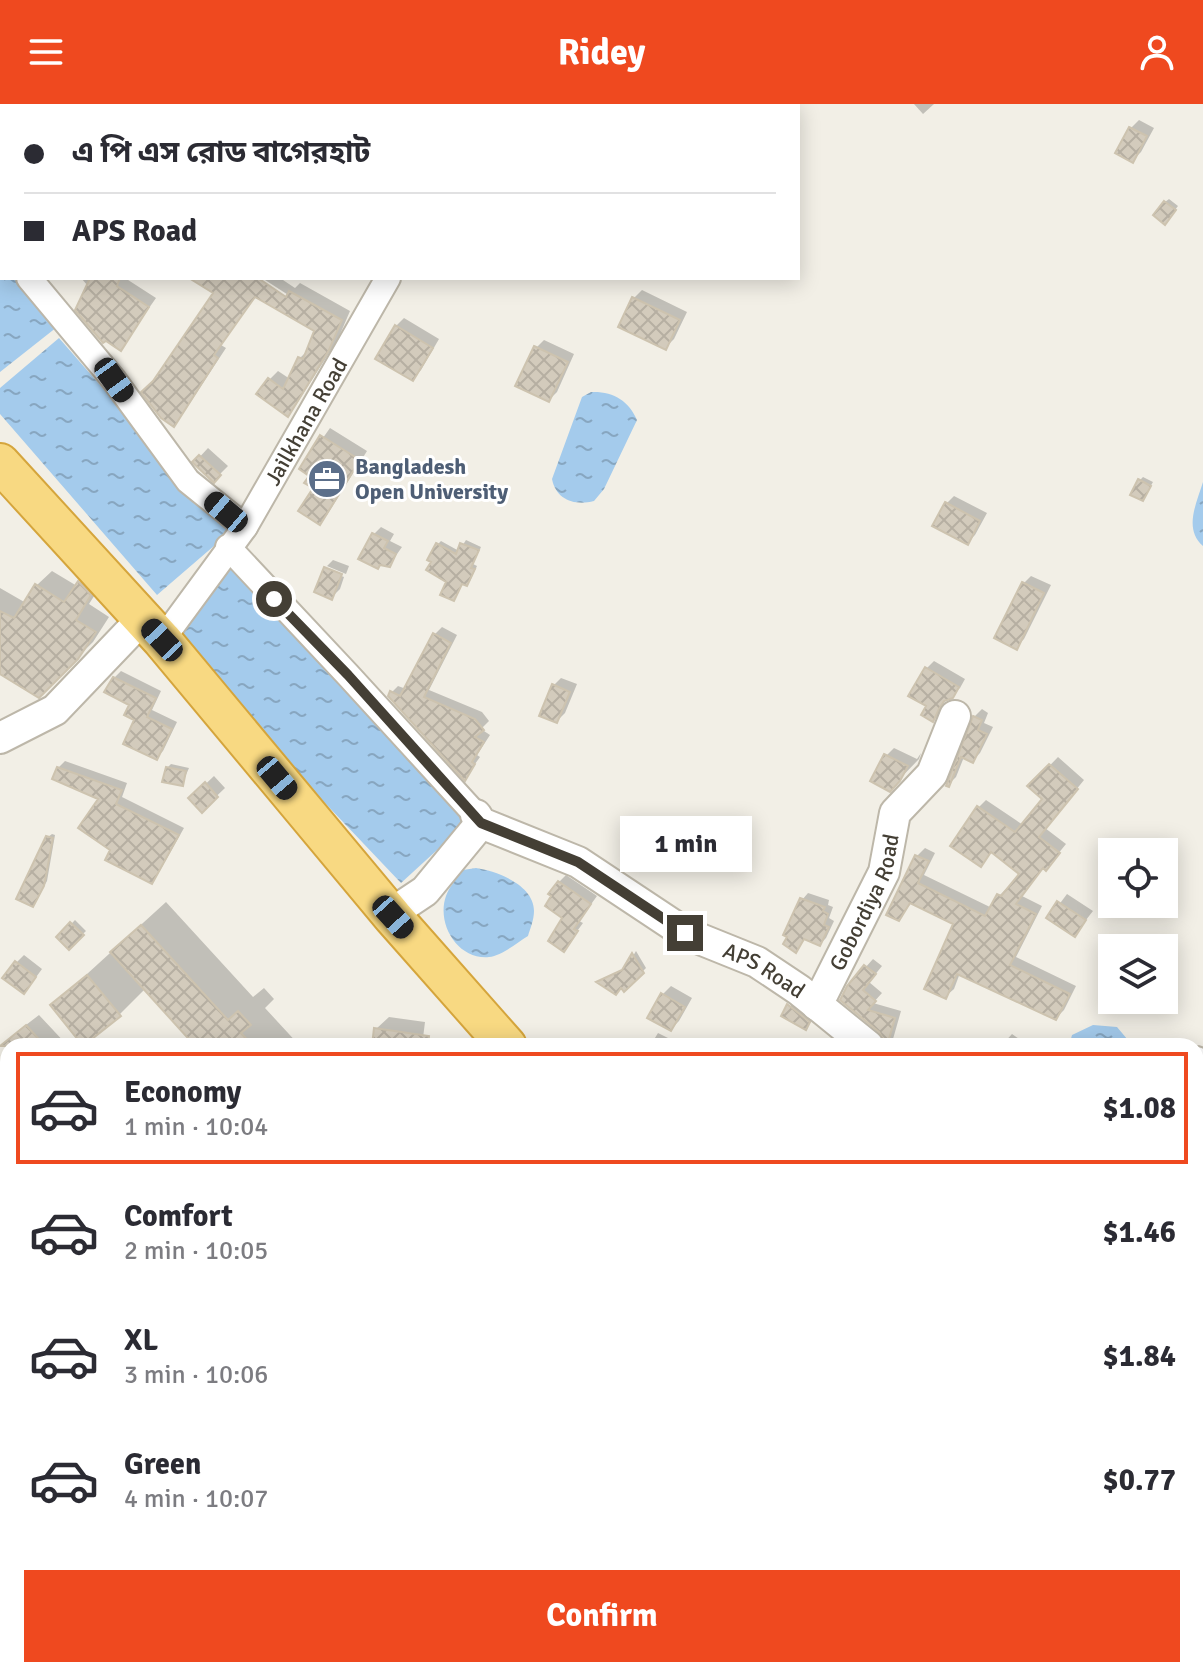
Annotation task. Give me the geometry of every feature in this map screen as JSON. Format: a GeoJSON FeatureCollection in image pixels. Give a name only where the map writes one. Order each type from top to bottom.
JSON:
{"type":"FeatureCollection","features":[{"type":"Feature","properties":{"kind":"highway"},"geometry":{"type":"LineString","coordinates":[[0,463],[152,630],[393,917],[500,1038]]}},
{"type":"Feature","properties":{"kind":"street"},"geometry":{"type":"LineString","coordinates":[[31,280],[114,380],[188,481],[245,527]]}},
{"type":"Feature","properties":{"kind":"street","name":"Jailkhana Road"},"geometry":{"type":"LineString","coordinates":[[152,630],[245,527],[387,280]]}},
{"type":"Feature","properties":{"kind":"street"},"geometry":{"type":"LineString","coordinates":[[228,547],[478,819],[425,891],[393,917]]}},
{"type":"Feature","properties":{"kind":"street"},"geometry":{"type":"LineString","coordinates":[[0,738],[55,710],[152,630]]}},
{"type":"Feature","properties":{"kind":"street","name":"Gobordiya Road"},"geometry":{"type":"LineString","coordinates":[[817,1005],[884,872],[895,813],[932,774],[955,716]]}},
{"type":"Feature","properties":{"kind":"street","name":"APS Road"},"geometry":{"type":"LineString","coordinates":[[478,819],[578,862],[685,933],[757,962],[858,1038]]}},
{"type":"Feature","properties":{"kind":"water"},"geometry":{"type":"Polygon","coordinates":[[[0,280],[19,280],[57,327],[0,372],[0,280]]]}},
{"type":"Feature","properties":{"kind":"water"},"geometry":{"type":"Polygon","coordinates":[[[59,338],[229,533],[157,595],[0,414],[0,388],[59,338]]]}},
{"type":"Feature","properties":{"kind":"water"},"geometry":{"type":"Polygon","coordinates":[[[591,392],[619,398],[630,407],[637,420],[604,489],[594,501],[580,503],[562,497],[552,479],[582,397],[591,392]]]}},
{"type":"Feature","properties":{"kind":"water"},"geometry":{"type":"Polygon","coordinates":[[[1203,482],[1203,546],[1197,539],[1193,524],[1203,482]]]}},
{"type":"Feature","properties":{"kind":"water"},"geometry":{"type":"Polygon","coordinates":[[[236,563],[471,819],[401,883],[172,642],[236,563]]]}},
{"type":"Feature","properties":{"kind":"water"},"geometry":{"type":"Polygon","coordinates":[[[476,868],[513,881],[528,894],[534,911],[528,936],[504,952],[489,957],[468,953],[459,946],[444,918],[446,896],[451,886],[463,870],[476,868]]]}},
{"type":"Feature","properties":{"kind":"water"},"geometry":{"type":"Polygon","coordinates":[[[1093,1025],[1117,1027],[1126,1038],[1071,1038],[1093,1025]]]}},
{"type":"Feature","properties":{"kind":"building"},"geometry":{"type":"Polygon","coordinates":[[[1129,127],[1147,136],[1133,163],[1115,153],[1129,127]]]}},
{"type":"Feature","properties":{"kind":"building"},"geometry":{"type":"Polygon","coordinates":[[[1164,201],[1176,210],[1165,225],[1153,215],[1164,201]]]}},
{"type":"Feature","properties":{"kind":"building"},"geometry":{"type":"Polygon","coordinates":[[[89,280],[119,280],[117,286],[149,307],[121,351],[106,341],[103,343],[75,310],[89,280]]]}},
{"type":"Feature","properties":{"kind":"building"},"geometry":{"type":"Polygon","coordinates":[[[192,280],[261,280],[286,297],[289,291],[342,320],[329,350],[288,417],[256,394],[268,378],[283,389],[298,357],[303,359],[314,331],[255,297],[214,355],[218,358],[174,427],[161,418],[141,392],[153,381],[213,293],[192,280]]]}},
{"type":"Feature","properties":{"kind":"building"},"geometry":{"type":"Polygon","coordinates":[[[632,297],[680,320],[666,350],[618,327],[632,297]]]}},
{"type":"Feature","properties":{"kind":"building"},"geometry":{"type":"Polygon","coordinates":[[[395,325],[433,348],[413,381],[375,359],[395,325]]]}},
{"type":"Feature","properties":{"kind":"building"},"geometry":{"type":"Polygon","coordinates":[[[534,346],[568,362],[549,402],[515,386],[534,346]]]}},
{"type":"Feature","properties":{"kind":"building","name":"Bangladesh Open University"},"geometry":{"type":"Polygon","coordinates":[[[320,435],[360,460],[320,525],[298,511],[313,488],[304,483],[309,476],[299,469],[320,435]]]}},
{"type":"Feature","properties":{"kind":"building"},"geometry":{"type":"Polygon","coordinates":[[[199,455],[221,475],[214,483],[192,462],[199,455]]]}},
{"type":"Feature","properties":{"kind":"building"},"geometry":{"type":"Polygon","coordinates":[[[1138,479],[1151,486],[1143,501],[1130,495],[1138,479]]]}},
{"type":"Feature","properties":{"kind":"building"},"geometry":{"type":"Polygon","coordinates":[[[945,502],[980,521],[968,545],[932,526],[945,502]]]}},
{"type":"Feature","properties":{"kind":"building"},"geometry":{"type":"Polygon","coordinates":[[[372,533],[388,541],[384,548],[396,554],[390,567],[380,565],[378,569],[358,559],[372,533]]]}},
{"type":"Feature","properties":{"kind":"building"},"geometry":{"type":"Polygon","coordinates":[[[436,543],[456,554],[460,543],[479,550],[467,586],[462,584],[454,601],[440,595],[446,582],[426,570],[431,562],[427,560],[436,543]]]}},
{"type":"Feature","properties":{"kind":"building"},"geometry":{"type":"Polygon","coordinates":[[[324,567],[342,574],[332,600],[314,592],[324,567]]]}},
{"type":"Feature","properties":{"kind":"building"},"geometry":{"type":"Polygon","coordinates":[[[78,581],[91,595],[76,620],[96,632],[78,659],[39,698],[0,674],[0,611],[14,618],[35,584],[64,602],[78,581]]]}},
{"type":"Feature","properties":{"kind":"building"},"geometry":{"type":"Polygon","coordinates":[[[1022,582],[1044,593],[1017,650],[994,638],[1022,582]]]}},
{"type":"Feature","properties":{"kind":"building"},"geometry":{"type":"Polygon","coordinates":[[[433,633],[451,643],[424,697],[475,719],[484,730],[475,737],[484,742],[465,781],[388,696],[390,691],[400,696],[433,633]]]}},
{"type":"Feature","properties":{"kind":"building"},"geometry":{"type":"Polygon","coordinates":[[[925,667],[959,687],[953,698],[944,701],[933,722],[921,715],[926,706],[908,696],[925,667]]]}},
{"type":"Feature","properties":{"kind":"building"},"geometry":{"type":"Polygon","coordinates":[[[113,677],[156,698],[147,717],[172,729],[157,760],[123,744],[134,720],[124,715],[129,705],[104,692],[113,677]]]}},
{"type":"Feature","properties":{"kind":"building"},"geometry":{"type":"Polygon","coordinates":[[[552,684],[570,692],[557,723],[539,716],[552,684]]]}},
{"type":"Feature","properties":{"kind":"building"},"geometry":{"type":"Polygon","coordinates":[[[973,716],[982,720],[978,730],[987,734],[973,763],[961,757],[949,787],[946,786],[973,716]]]}},
{"type":"Feature","properties":{"kind":"building"},"geometry":{"type":"Polygon","coordinates":[[[884,754],[908,766],[890,792],[870,781],[884,754]]]}},
{"type":"Feature","properties":{"kind":"building"},"geometry":{"type":"Polygon","coordinates":[[[1049,764],[1078,789],[1039,837],[1060,853],[1046,871],[1043,868],[1016,904],[1036,914],[1010,965],[1070,994],[1056,1020],[957,974],[946,999],[924,989],[953,924],[910,903],[899,921],[886,915],[915,855],[929,861],[918,883],[985,916],[997,894],[1001,896],[1019,874],[991,852],[981,867],[950,846],[977,806],[1015,832],[1042,799],[1027,786],[1049,764]]]}},
{"type":"Feature","properties":{"kind":"building"},"geometry":{"type":"Polygon","coordinates":[[[57,767],[122,790],[116,804],[179,835],[152,884],[105,860],[110,850],[78,828],[98,799],[52,779],[57,767]]]}},
{"type":"Feature","properties":{"kind":"building"},"geometry":{"type":"Polygon","coordinates":[[[166,767],[186,771],[183,786],[162,782],[166,767]]]}},
{"type":"Feature","properties":{"kind":"building"},"geometry":{"type":"Polygon","coordinates":[[[205,782],[218,797],[202,813],[188,798],[205,782]]]}},
{"type":"Feature","properties":{"kind":"building"},"geometry":{"type":"Polygon","coordinates":[[[46,836],[53,838],[44,886],[33,907],[16,899],[46,836]]]}},
{"type":"Feature","properties":{"kind":"building"},"geometry":{"type":"Polygon","coordinates":[[[558,881],[591,904],[574,929],[578,931],[564,952],[548,941],[562,918],[545,906],[551,896],[548,894],[558,881]]]}},
{"type":"Feature","properties":{"kind":"building"},"geometry":{"type":"Polygon","coordinates":[[[800,898],[825,907],[823,911],[828,914],[824,925],[829,927],[820,946],[804,939],[796,953],[783,944],[787,937],[783,935],[800,898]]]}},
{"type":"Feature","properties":{"kind":"building"},"geometry":{"type":"Polygon","coordinates":[[[1057,901],[1086,920],[1075,937],[1046,918],[1057,901]]]}},
{"type":"Feature","properties":{"kind":"building"},"geometry":{"type":"Polygon","coordinates":[[[70,922],[84,935],[69,950],[56,937],[70,922]]]}},
{"type":"Feature","properties":{"kind":"building"},"geometry":{"type":"Polygon","coordinates":[[[141,925],[228,1020],[238,1011],[251,1025],[241,1033],[246,1038],[188,1038],[110,952],[141,925]]]}},
{"type":"Feature","properties":{"kind":"building"},"geometry":{"type":"Polygon","coordinates":[[[632,953],[644,973],[624,992],[621,988],[616,995],[596,982],[622,970],[632,953]]]}},
{"type":"Feature","properties":{"kind":"building"},"geometry":{"type":"Polygon","coordinates":[[[15,961],[36,977],[24,994],[2,978],[15,961]]]}},
{"type":"Feature","properties":{"kind":"building"},"geometry":{"type":"Polygon","coordinates":[[[864,965],[876,974],[863,990],[876,1001],[868,1010],[895,1018],[889,1038],[882,1038],[840,1000],[864,965]]]}},
{"type":"Feature","properties":{"kind":"building"},"geometry":{"type":"Polygon","coordinates":[[[87,975],[121,1016],[93,1038],[77,1038],[50,1005],[87,975]]]}},
{"type":"Feature","properties":{"kind":"building"},"geometry":{"type":"Polygon","coordinates":[[[661,993],[685,1007],[671,1031],[647,1018],[661,993]]]}},
{"type":"Feature","properties":{"kind":"building"},"geometry":{"type":"Polygon","coordinates":[[[787,1004],[810,1022],[806,1030],[781,1016],[787,1004]]]}},
{"type":"Feature","properties":{"kind":"building"},"geometry":{"type":"Polygon","coordinates":[[[26,1025],[38,1038],[10,1038],[26,1025]]]}},
{"type":"Feature","properties":{"kind":"building"},"geometry":{"type":"Polygon","coordinates":[[[374,1028],[429,1036],[429,1038],[373,1038],[374,1028]]]}},
{"type":"Feature","properties":{"kind":"place","name":"Bangladesh Open University"},"geometry":{"type":"Point","coordinates":[327,479]}},
{"type":"Feature","properties":{"kind":"route"},"geometry":{"type":"LineString","coordinates":[[274,599],[348,675],[481,823],[578,862],[685,933]]}}]}
